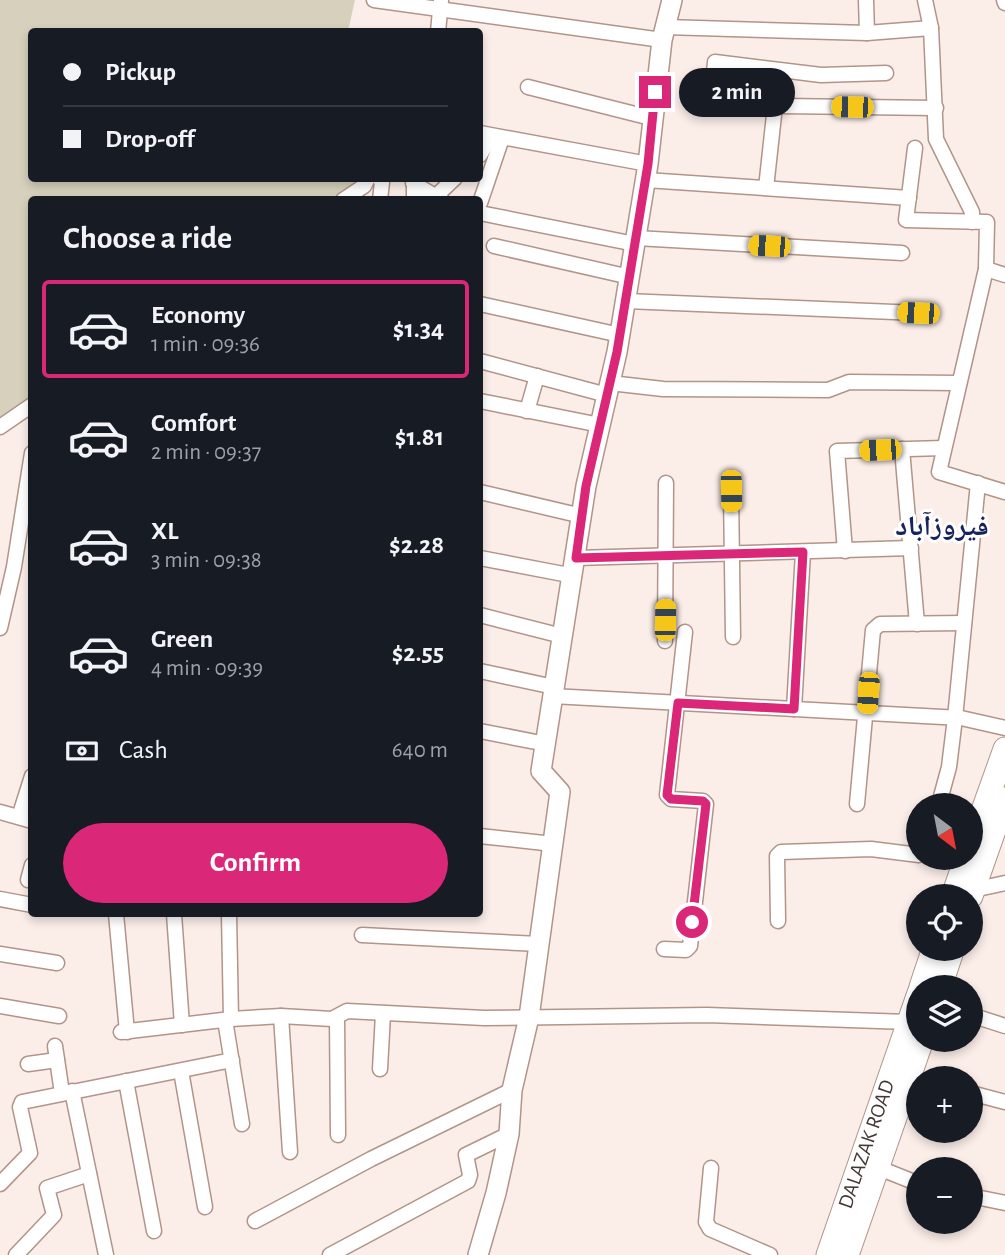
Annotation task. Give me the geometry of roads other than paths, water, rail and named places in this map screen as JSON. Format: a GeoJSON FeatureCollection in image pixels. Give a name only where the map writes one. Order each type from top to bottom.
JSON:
{"type":"FeatureCollection","features":[{"type":"Feature","properties":{"kind":"main road"},"geometry":{"type":"LineString","coordinates":[[984,809],[1005,749]]}},
{"type":"Feature","properties":{"kind":"main road"},"geometry":{"type":"LineString","coordinates":[[969,884],[1005,799]]}},
{"type":"Feature","properties":{"kind":"main road","name":"DALAZAK ROAD"},"geometry":{"type":"LineString","coordinates":[[847,1254],[909,1052]]}},
{"type":"Feature","properties":{"kind":"main road","name":"DALAZAK ROAD"},"geometry":{"type":"LineString","coordinates":[[847,1254],[906,1101]]}},
{"type":"Feature","properties":{"kind":"street"},"geometry":{"type":"LineString","coordinates":[[374,0],[441,5],[663,34],[867,33],[931,28]]}},
{"type":"Feature","properties":{"kind":"street"},"geometry":{"type":"LineString","coordinates":[[478,1255],[509,1134],[512,1090],[529,1017],[560,792],[541,771],[582,516],[626,301],[647,172],[651,118],[663,34],[672,0]]}},
{"type":"Feature","properties":{"kind":"street"},"geometry":{"type":"LineString","coordinates":[[866,0],[867,33]]}},
{"type":"Feature","properties":{"kind":"street"},"geometry":{"type":"LineString","coordinates":[[925,0],[931,28],[936,139],[972,212],[971,222]]}},
{"type":"Feature","properties":{"kind":"street"},"geometry":{"type":"LineString","coordinates":[[438,28],[441,5]]}},
{"type":"Feature","properties":{"kind":"street"},"geometry":{"type":"LineString","coordinates":[[886,73],[821,75],[715,62],[711,105],[936,108]]}},
{"type":"Feature","properties":{"kind":"street"},"geometry":{"type":"LineString","coordinates":[[528,87],[651,118]]}},
{"type":"Feature","properties":{"kind":"street"},"geometry":{"type":"LineString","coordinates":[[766,188],[775,106]]}},
{"type":"Feature","properties":{"kind":"street"},"geometry":{"type":"LineString","coordinates":[[481,196],[491,136],[647,172],[766,188],[909,198]]}},
{"type":"Feature","properties":{"kind":"street"},"geometry":{"type":"LineString","coordinates":[[915,148],[906,220],[987,222],[986,269],[939,471],[1005,492]]}},
{"type":"Feature","properties":{"kind":"street"},"geometry":{"type":"LineString","coordinates":[[348,196],[366,182]]}},
{"type":"Feature","properties":{"kind":"street"},"geometry":{"type":"LineString","coordinates":[[415,182],[436,196]]}},
{"type":"Feature","properties":{"kind":"street"},"geometry":{"type":"LineString","coordinates":[[441,196],[452,182]]}},
{"type":"Feature","properties":{"kind":"street"},"geometry":{"type":"LineString","coordinates":[[483,214],[636,241],[902,253]]}},
{"type":"Feature","properties":{"kind":"street"},"geometry":{"type":"LineString","coordinates":[[494,246],[630,277]]}},
{"type":"Feature","properties":{"kind":"street"},"geometry":{"type":"LineString","coordinates":[[986,269],[1005,275]]}},
{"type":"Feature","properties":{"kind":"street"},"geometry":{"type":"LineString","coordinates":[[626,301],[918,313]]}},
{"type":"Feature","properties":{"kind":"street"},"geometry":{"type":"LineString","coordinates":[[483,305],[620,335]]}},
{"type":"Feature","properties":{"kind":"street"},"geometry":{"type":"LineString","coordinates":[[483,362],[537,376],[609,389],[828,390],[849,382],[959,383]]}},
{"type":"Feature","properties":{"kind":"street"},"geometry":{"type":"LineString","coordinates":[[527,411],[537,376]]}},
{"type":"Feature","properties":{"kind":"street"},"geometry":{"type":"LineString","coordinates":[[483,402],[600,425]]}},
{"type":"Feature","properties":{"kind":"street"},"geometry":{"type":"LineString","coordinates":[[0,427],[28,408]]}},
{"type":"Feature","properties":{"kind":"street"},"geometry":{"type":"LineString","coordinates":[[845,551],[837,451],[944,448]]}},
{"type":"Feature","properties":{"kind":"street"},"geometry":{"type":"LineString","coordinates":[[902,449],[917,624]]}},
{"type":"Feature","properties":{"kind":"street"},"geometry":{"type":"LineString","coordinates":[[0,628],[14,567],[28,478]]}},
{"type":"Feature","properties":{"kind":"street"},"geometry":{"type":"LineString","coordinates":[[665,641],[666,483]]}},
{"type":"Feature","properties":{"kind":"street"},"geometry":{"type":"LineString","coordinates":[[942,793],[949,767],[955,718],[978,483]]}},
{"type":"Feature","properties":{"kind":"street"},"geometry":{"type":"LineString","coordinates":[[731,491],[733,637]]}},
{"type":"Feature","properties":{"kind":"street"},"geometry":{"type":"LineString","coordinates":[[483,493],[582,516]]}},
{"type":"Feature","properties":{"kind":"street"},"geometry":{"type":"LineString","coordinates":[[483,558],[575,567],[666,556],[911,548]]}},
{"type":"Feature","properties":{"kind":"street"},"geometry":{"type":"LineString","coordinates":[[794,709],[803,552]]}},
{"type":"Feature","properties":{"kind":"street"},"geometry":{"type":"LineString","coordinates":[[483,616],[562,636]]}},
{"type":"Feature","properties":{"kind":"street"},"geometry":{"type":"LineString","coordinates":[[857,804],[876,626],[964,623]]}},
{"type":"Feature","properties":{"kind":"street"},"geometry":{"type":"LineString","coordinates":[[664,949],[686,950],[690,946],[706,804],[703,801],[671,799],[667,795],[685,632]]}},
{"type":"Feature","properties":{"kind":"street"},"geometry":{"type":"LineString","coordinates":[[483,672],[553,692],[678,703],[955,718],[1005,728]]}},
{"type":"Feature","properties":{"kind":"street"},"geometry":{"type":"LineString","coordinates":[[483,732],[546,744]]}},
{"type":"Feature","properties":{"kind":"street"},"geometry":{"type":"LineString","coordinates":[[0,812],[25,819],[28,801]]}},
{"type":"Feature","properties":{"kind":"street"},"geometry":{"type":"LineString","coordinates":[[483,836],[553,844]]}},
{"type":"Feature","properties":{"kind":"street"},"geometry":{"type":"LineString","coordinates":[[778,921],[776,856],[781,852],[871,849],[906,853]]}},
{"type":"Feature","properties":{"kind":"street"},"geometry":{"type":"LineString","coordinates":[[983,889],[1005,883]]}},
{"type":"Feature","properties":{"kind":"street"},"geometry":{"type":"LineString","coordinates":[[0,899],[28,904]]}},
{"type":"Feature","properties":{"kind":"street"},"geometry":{"type":"LineString","coordinates":[[116,917],[124,1032],[228,1019],[281,1016],[337,1018],[347,1011],[529,1017],[707,1015],[906,1030]]}},
{"type":"Feature","properties":{"kind":"street"},"geometry":{"type":"LineString","coordinates":[[174,917],[182,1025]]}},
{"type":"Feature","properties":{"kind":"street"},"geometry":{"type":"LineString","coordinates":[[229,917],[228,1019],[242,1124]]}},
{"type":"Feature","properties":{"kind":"street"},"geometry":{"type":"LineString","coordinates":[[362,935],[540,944]]}},
{"type":"Feature","properties":{"kind":"street"},"geometry":{"type":"LineString","coordinates":[[0,954],[57,963]]}},
{"type":"Feature","properties":{"kind":"street"},"geometry":{"type":"LineString","coordinates":[[0,1006],[59,1016]]}},
{"type":"Feature","properties":{"kind":"street"},"geometry":{"type":"LineString","coordinates":[[380,1069],[383,1014]]}},
{"type":"Feature","properties":{"kind":"street"},"geometry":{"type":"LineString","coordinates":[[281,1016],[290,1152]]}},
{"type":"Feature","properties":{"kind":"street"},"geometry":{"type":"LineString","coordinates":[[337,1018],[338,1135]]}},
{"type":"Feature","properties":{"kind":"street"},"geometry":{"type":"LineString","coordinates":[[983,1019],[1005,1026]]}},
{"type":"Feature","properties":{"kind":"street"},"geometry":{"type":"LineString","coordinates":[[28,1064],[56,1053],[89,1174],[106,1255]]}},
{"type":"Feature","properties":{"kind":"street"},"geometry":{"type":"LineString","coordinates":[[0,1184],[30,1153],[22,1102],[232,1060]]}},
{"type":"Feature","properties":{"kind":"street"},"geometry":{"type":"LineString","coordinates":[[181,1071],[205,1207]]}},
{"type":"Feature","properties":{"kind":"street"},"geometry":{"type":"LineString","coordinates":[[126,1081],[154,1231]]}},
{"type":"Feature","properties":{"kind":"street"},"geometry":{"type":"LineString","coordinates":[[256,1221],[371,1159],[512,1090]]}},
{"type":"Feature","properties":{"kind":"street"},"geometry":{"type":"LineString","coordinates":[[983,1096],[1005,1102]]}},
{"type":"Feature","properties":{"kind":"street"},"geometry":{"type":"LineString","coordinates":[[330,1255],[468,1181],[470,1175],[466,1155],[509,1134]]}},
{"type":"Feature","properties":{"kind":"street"},"geometry":{"type":"LineString","coordinates":[[711,1168],[706,1222],[710,1228],[770,1255]]}},
{"type":"Feature","properties":{"kind":"street"},"geometry":{"type":"LineString","coordinates":[[879,1168],[906,1179]]}},
{"type":"Feature","properties":{"kind":"street"},"geometry":{"type":"LineString","coordinates":[[16,1255],[54,1215],[47,1188],[89,1174]]}},
{"type":"Feature","properties":{"kind":"street"},"geometry":{"type":"LineString","coordinates":[[983,1198],[1005,1203]]}},
{"type":"Feature","properties":{"kind":"district","name":"فیروزآباد"},"geometry":{"type":"Point","coordinates":[942,525]}}]}
